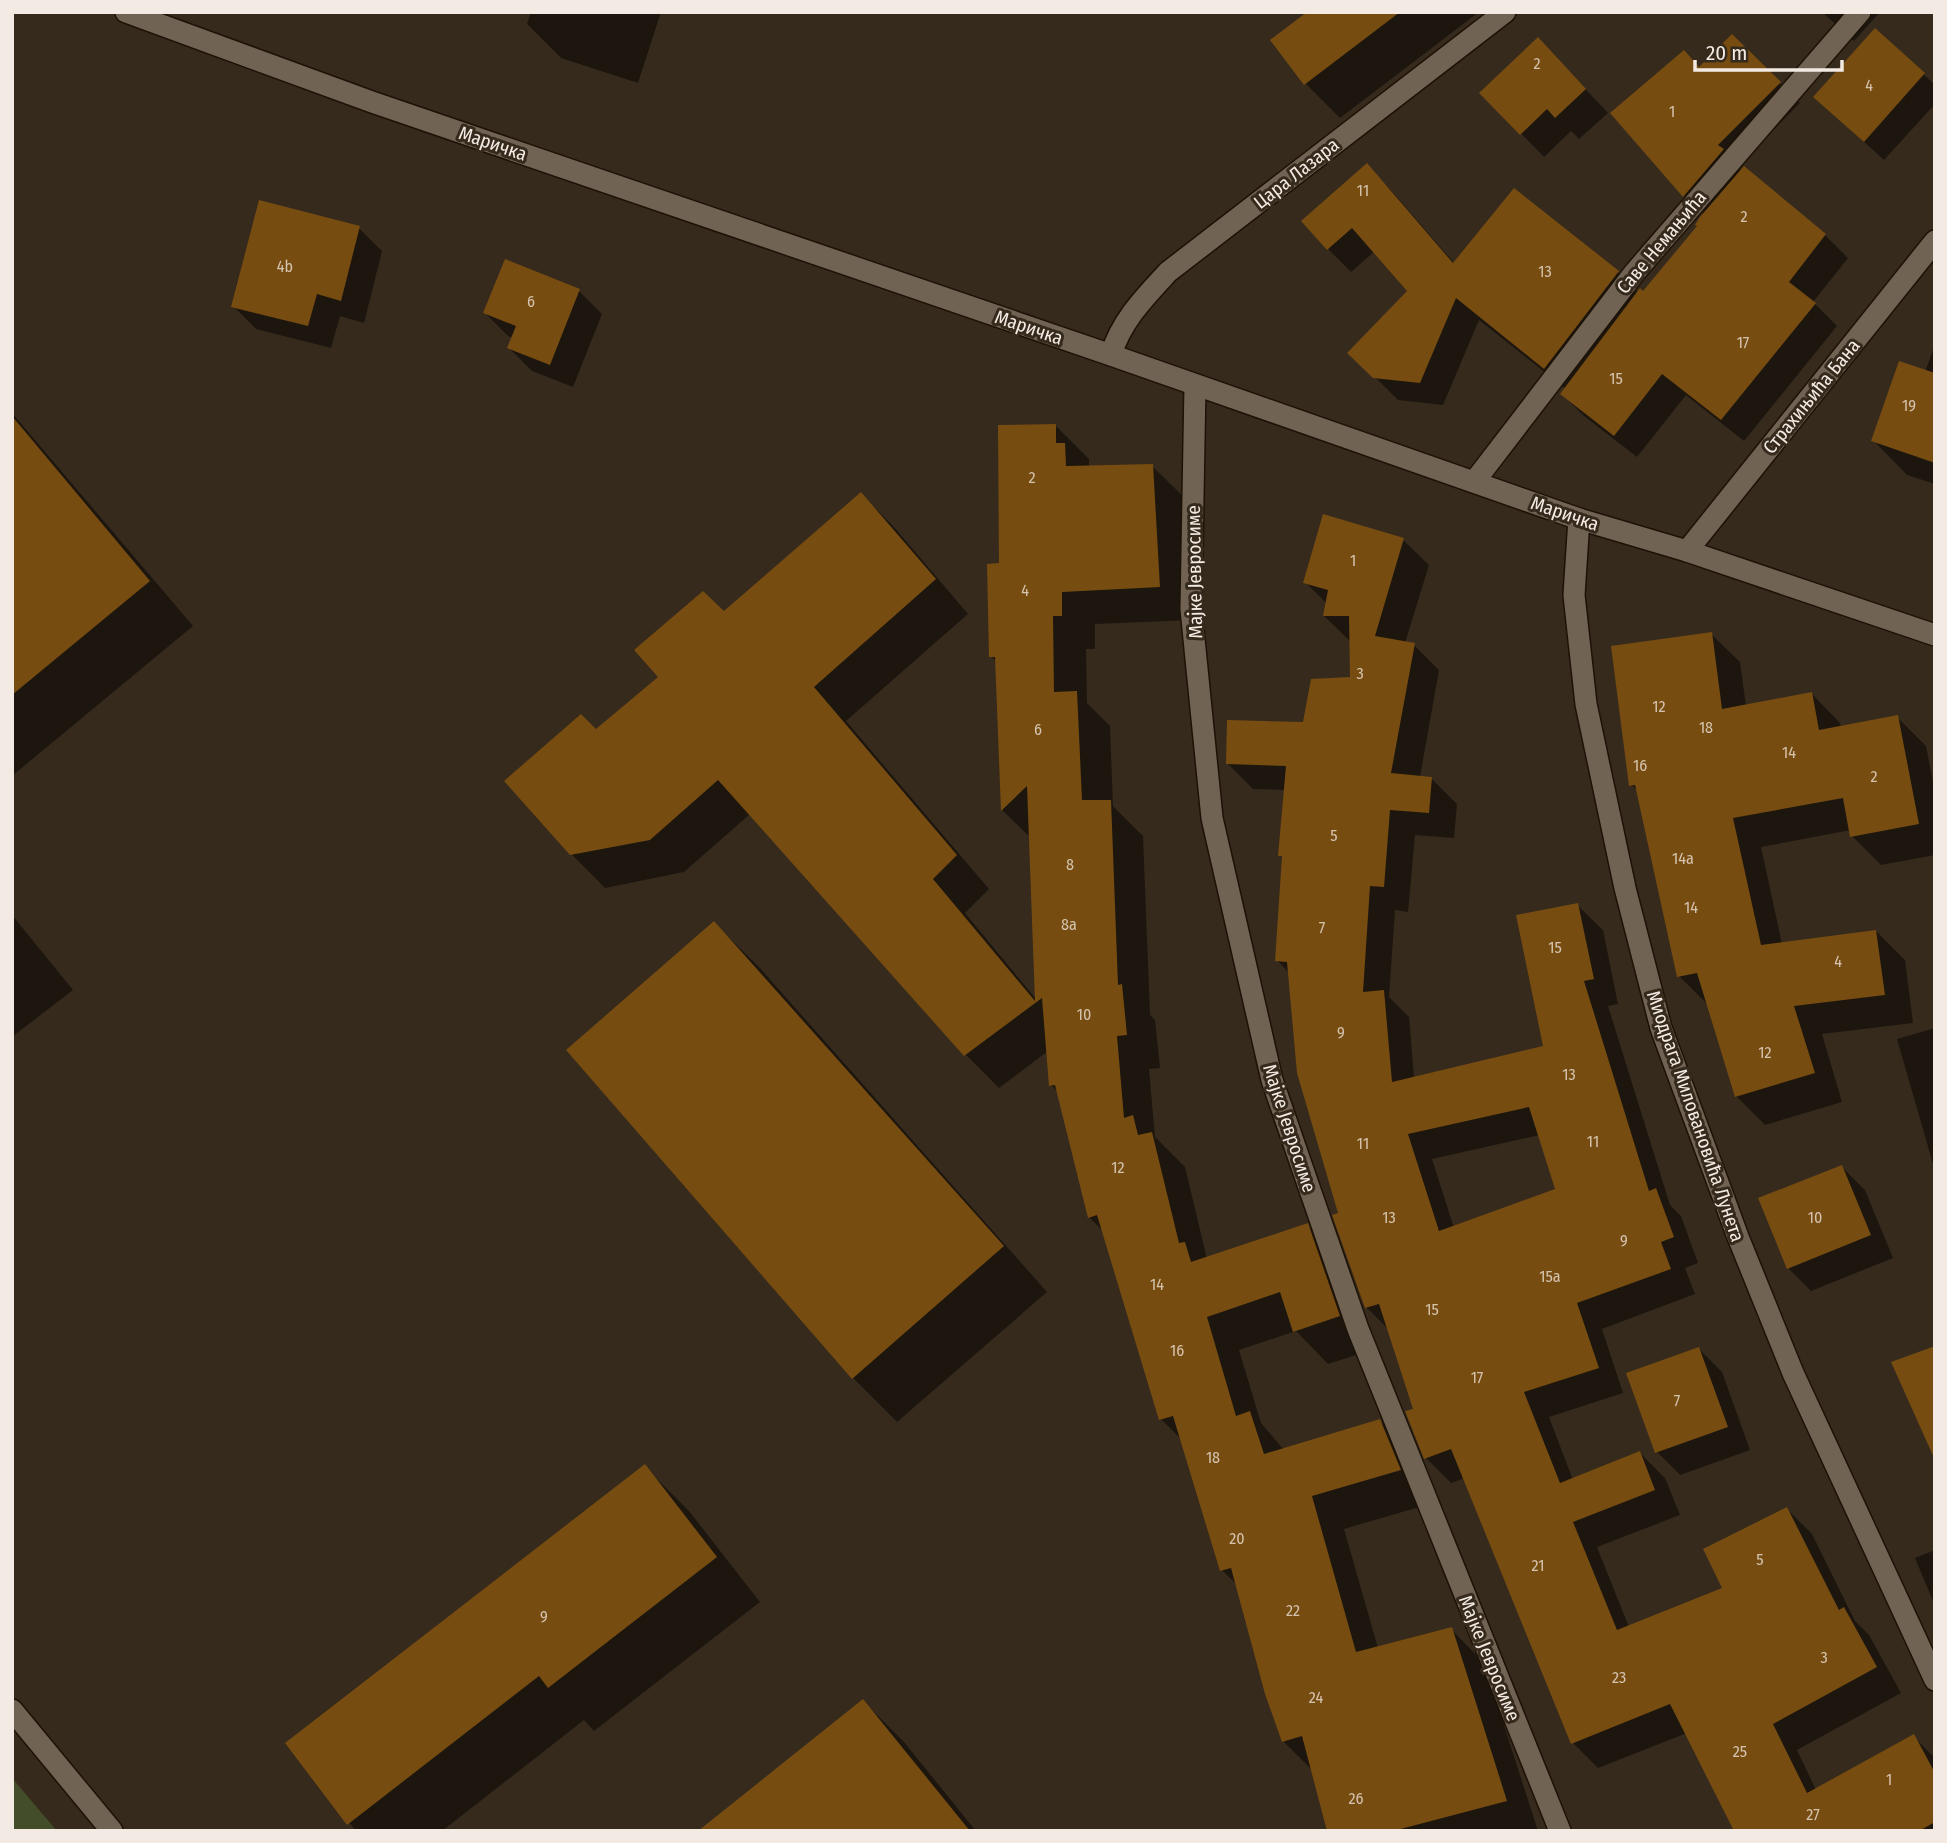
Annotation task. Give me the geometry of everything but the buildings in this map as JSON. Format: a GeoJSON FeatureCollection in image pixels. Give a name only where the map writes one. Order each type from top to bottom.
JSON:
{"type":"FeatureCollection","features":[{"type":"Feature","properties":{"kind":"street","name":"Маричка"},"geometry":{"type":"LineString","coordinates":[[126,12],[372,102],[1111,355],[1579,519],[1687,551],[1935,635]]}},
{"type":"Feature","properties":{"kind":"street","name":"Цара Лазара"},"geometry":{"type":"LineString","coordinates":[[1111,355],[1116,336],[1131,312],[1168,272],[1504,12]]}},
{"type":"Feature","properties":{"kind":"street","name":"Саве Немањића"},"geometry":{"type":"LineString","coordinates":[[1474,482],[1635,272],[1860,12]]}},
{"type":"Feature","properties":{"kind":"street","name":"Страхињића Бана"},"geometry":{"type":"LineString","coordinates":[[1687,551],[1935,240]]}},
{"type":"Feature","properties":{"kind":"street","name":"Мајке Јевросиме"},"geometry":{"type":"LineString","coordinates":[[1195,385],[1191,609],[1212,818],[1272,1080],[1358,1329],[1560,1831]]}},
{"type":"Feature","properties":{"kind":"street","name":"Миодрага Миловановића Лунета"},"geometry":{"type":"LineString","coordinates":[[1579,519],[1574,595],[1586,704],[1625,888],[1661,1028],[1738,1237],[1793,1373],[1935,1680]]}},
{"type":"Feature","properties":{"kind":"street"},"geometry":{"type":"LineString","coordinates":[[12,1710],[113,1831]]}},
{"type":"Feature","properties":{"kind":"green space"},"geometry":{"type":"Polygon","coordinates":[[[12,1778],[57,1831],[12,1831],[12,1778]]]}}]}
